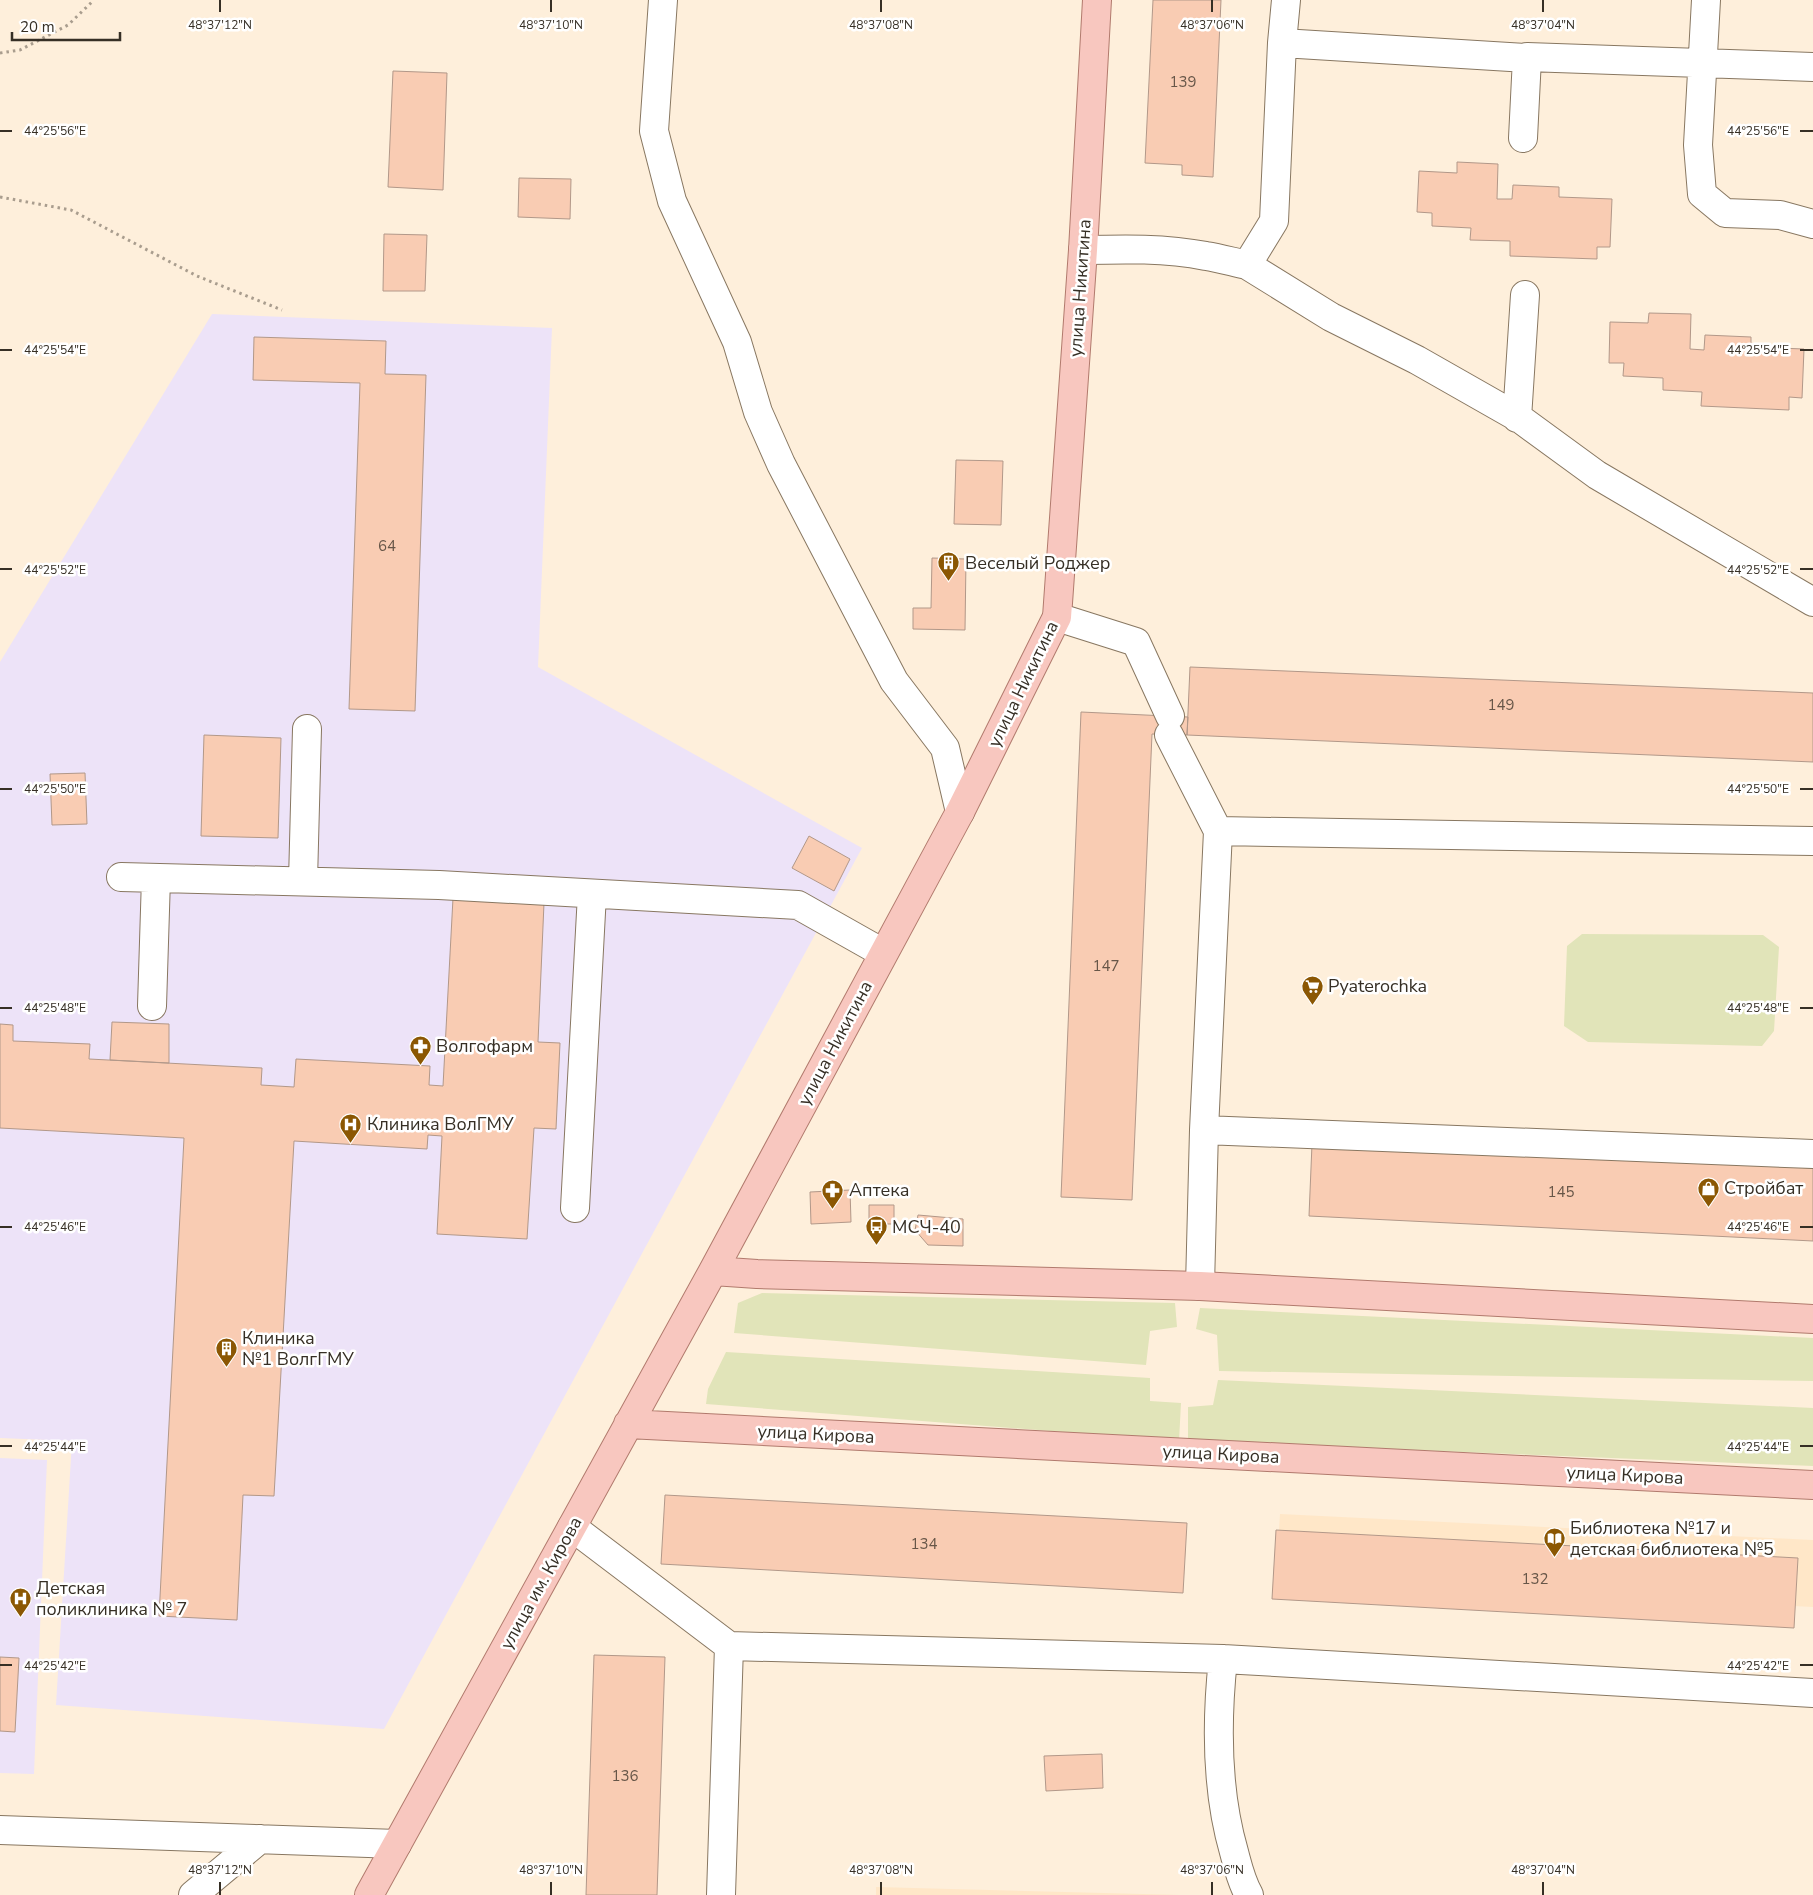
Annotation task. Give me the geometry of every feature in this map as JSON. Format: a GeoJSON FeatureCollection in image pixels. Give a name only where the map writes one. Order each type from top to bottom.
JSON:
{"type":"FeatureCollection","features":[{"type":"Feature","properties":{"kind":"main road","name":"улица Никитина"},"geometry":{"type":"LineString","coordinates":[[713,1271],[960,812],[1057,618],[1083,250],[1097,0]]}},
{"type":"Feature","properties":{"kind":"main road"},"geometry":{"type":"LineString","coordinates":[[713,1271],[757,1274],[1200,1286],[1813,1319]]}},
{"type":"Feature","properties":{"kind":"main road","name":"улица им. Кирова"},"geometry":{"type":"LineString","coordinates":[[369,1895],[713,1271]]}},
{"type":"Feature","properties":{"kind":"main road","name":"улица Кирова"},"geometry":{"type":"LineString","coordinates":[[628,1424],[1813,1485]]}},
{"type":"Feature","properties":{"kind":"lane"},"geometry":{"type":"LineString","coordinates":[[663,0],[654,130],[672,201],[737,342],[758,412],[781,464],[894,681],[945,748],[960,812]]}},
{"type":"Feature","properties":{"kind":"lane"},"geometry":{"type":"LineString","coordinates":[[1247,266],[1274,221],[1282,43],[1286,0]]}},
{"type":"Feature","properties":{"kind":"lane"},"geometry":{"type":"LineString","coordinates":[[1706,0],[1698,145],[1702,194],[1725,213],[1780,215],[1813,224]]}},
{"type":"Feature","properties":{"kind":"lane"},"geometry":{"type":"LineString","coordinates":[[1282,43],[1527,58],[1813,67]]}},
{"type":"Feature","properties":{"kind":"lane"},"geometry":{"type":"LineString","coordinates":[[1523,138],[1527,58]]}},
{"type":"Feature","properties":{"kind":"lane"},"geometry":{"type":"LineString","coordinates":[[1083,250],[1130,249],[1164,252],[1204,256],[1247,266],[1331,317],[1417,360],[1517,418],[1597,475],[1813,602]]}},
{"type":"Feature","properties":{"kind":"lane"},"geometry":{"type":"LineString","coordinates":[[1517,418],[1525,295]]}},
{"type":"Feature","properties":{"kind":"lane"},"geometry":{"type":"LineString","coordinates":[[1057,618],[1136,642],[1170,725],[1218,831],[1204,1130],[1200,1286]]}},
{"type":"Feature","properties":{"kind":"lane"},"geometry":{"type":"LineString","coordinates":[[303,882],[308,729]]}},
{"type":"Feature","properties":{"kind":"lane"},"geometry":{"type":"LineString","coordinates":[[1218,831],[1813,841]]}},
{"type":"Feature","properties":{"kind":"lane"},"geometry":{"type":"LineString","coordinates":[[121,877],[439,885],[798,905],[883,953]]}},
{"type":"Feature","properties":{"kind":"lane"},"geometry":{"type":"LineString","coordinates":[[152,1006],[156,878]]}},
{"type":"Feature","properties":{"kind":"lane"},"geometry":{"type":"LineString","coordinates":[[575,1208],[592,894]]}},
{"type":"Feature","properties":{"kind":"lane"},"geometry":{"type":"LineString","coordinates":[[1204,1130],[1813,1154]]}},
{"type":"Feature","properties":{"kind":"lane"},"geometry":{"type":"LineString","coordinates":[[572,1528],[729,1646],[1224,1659],[1813,1693]]}},
{"type":"Feature","properties":{"kind":"lane"},"geometry":{"type":"LineString","coordinates":[[721,1895],[729,1646]]}},
{"type":"Feature","properties":{"kind":"lane"},"geometry":{"type":"LineString","coordinates":[[1224,1659],[1220,1692],[1220,1776],[1225,1822],[1242,1882],[1249,1895]]}},
{"type":"Feature","properties":{"kind":"lane"},"geometry":{"type":"LineString","coordinates":[[0,1830],[397,1844]]}},
{"type":"Feature","properties":{"kind":"lane"},"geometry":{"type":"LineString","coordinates":[[193,1895],[260,1839]]}},
{"type":"Feature","properties":{"kind":"path"},"geometry":{"type":"LineString","coordinates":[[0,53],[20,50],[68,25],[94,0]]}},
{"type":"Feature","properties":{"kind":"path"},"geometry":{"type":"LineString","coordinates":[[0,197],[71,210],[197,276],[282,310]]}},
{"type":"Feature","properties":{"kind":"shaded area","name":"Клиника ВолГМУ"},"geometry":{"type":"Polygon","coordinates":[[[212,314],[552,328],[538,667],[862,848],[384,1729],[56,1705],[72,1441],[0,1438],[0,662],[212,314]]]}},
{"type":"Feature","properties":{"kind":"shaded area","name":"Детская поликлиника № 7"},"geometry":{"type":"Polygon","coordinates":[[[0,1458],[47,1460],[34,1774],[0,1773],[0,1458]]]}},
{"type":"Feature","properties":{"kind":"shaded area"},"geometry":{"type":"Polygon","coordinates":[[[1280,1514],[1813,1540],[1813,1607],[1276,1580],[1280,1514]]]}},
{"type":"Feature","properties":{"kind":"shaded area"},"geometry":{"type":"Polygon","coordinates":[[[876,1887],[1181,1895],[876,1895],[876,1887]]]}},
{"type":"Feature","properties":{"kind":"green space"},"geometry":{"type":"Polygon","coordinates":[[[1582,934],[1763,935],[1779,947],[1774,1031],[1762,1046],[1588,1042],[1564,1026],[1567,946],[1582,934]]]}},
{"type":"Feature","properties":{"kind":"green space"},"geometry":{"type":"Polygon","coordinates":[[[762,1293],[1175,1303],[1177,1327],[1150,1331],[1146,1365],[734,1333],[738,1303],[762,1293]]]}},
{"type":"Feature","properties":{"kind":"green space"},"geometry":{"type":"Polygon","coordinates":[[[1200,1308],[1813,1338],[1813,1381],[1219,1371],[1217,1335],[1196,1329],[1200,1308]]]}},
{"type":"Feature","properties":{"kind":"green space"},"geometry":{"type":"Polygon","coordinates":[[[726,1352],[1150,1378],[1150,1401],[1181,1403],[1179,1441],[706,1404],[708,1389],[726,1352]]]}},
{"type":"Feature","properties":{"kind":"green space"},"geometry":{"type":"Polygon","coordinates":[[[1218,1380],[1813,1408],[1813,1466],[1188,1441],[1188,1407],[1213,1405],[1218,1380]]]}},
{"type":"Feature","properties":{"kind":"building"},"geometry":{"type":"Polygon","coordinates":[[[1153,0],[1221,0],[1213,177],[1182,175],[1182,165],[1145,163],[1153,0]]]}},
{"type":"Feature","properties":{"kind":"building"},"geometry":{"type":"Polygon","coordinates":[[[393,71],[447,73],[443,190],[388,187],[393,71]]]}},
{"type":"Feature","properties":{"kind":"building"},"geometry":{"type":"Polygon","coordinates":[[[1457,162],[1498,164],[1497,199],[1512,199],[1513,185],[1559,187],[1559,197],[1612,199],[1610,247],[1597,247],[1597,259],[1510,256],[1510,241],[1470,240],[1471,228],[1432,226],[1432,213],[1417,212],[1419,171],[1457,173],[1457,162]]]}},
{"type":"Feature","properties":{"kind":"building"},"geometry":{"type":"Polygon","coordinates":[[[519,178],[571,179],[570,219],[518,217],[519,178]]]}},
{"type":"Feature","properties":{"kind":"building"},"geometry":{"type":"Polygon","coordinates":[[[384,234],[427,235],[425,291],[383,291],[384,234]]]}},
{"type":"Feature","properties":{"kind":"building"},"geometry":{"type":"Polygon","coordinates":[[[1649,313],[1691,314],[1690,349],[1704,350],[1705,335],[1751,337],[1751,347],[1804,349],[1802,398],[1789,397],[1789,410],[1701,406],[1702,392],[1663,390],[1663,378],[1623,376],[1624,363],[1609,363],[1610,322],[1648,323],[1649,313]]]}},
{"type":"Feature","properties":{"kind":"building"},"geometry":{"type":"Polygon","coordinates":[[[254,337],[386,341],[385,374],[426,375],[415,711],[349,709],[360,383],[253,380],[254,337]]]}},
{"type":"Feature","properties":{"kind":"building"},"geometry":{"type":"Polygon","coordinates":[[[956,460],[1003,461],[1001,525],[954,524],[956,460]]]}},
{"type":"Feature","properties":{"kind":"building","name":"Веселый Роджер"},"geometry":{"type":"Polygon","coordinates":[[[932,558],[966,559],[965,630],[913,629],[913,608],[931,608],[932,558]]]}},
{"type":"Feature","properties":{"kind":"building"},"geometry":{"type":"Polygon","coordinates":[[[1190,667],[1813,693],[1813,762],[1187,735],[1190,667]]]}},
{"type":"Feature","properties":{"kind":"building"},"geometry":{"type":"Polygon","coordinates":[[[1081,712],[1188,717],[1187,735],[1152,734],[1132,1200],[1061,1197],[1081,712]]]}},
{"type":"Feature","properties":{"kind":"building"},"geometry":{"type":"Polygon","coordinates":[[[204,735],[281,738],[278,838],[201,836],[204,735]]]}},
{"type":"Feature","properties":{"kind":"building"},"geometry":{"type":"Polygon","coordinates":[[[85,773],[87,824],[52,825],[50,774],[85,773]]]}},
{"type":"Feature","properties":{"kind":"building"},"geometry":{"type":"Polygon","coordinates":[[[809,836],[850,859],[834,891],[792,868],[809,836]]]}},
{"type":"Feature","properties":{"kind":"building","name":"Клиника №1 ВолгГМУ"},"geometry":{"type":"Polygon","coordinates":[[[453,898],[544,903],[538,1042],[560,1043],[556,1129],[534,1128],[527,1239],[437,1234],[442,1136],[428,1135],[427,1149],[294,1141],[274,1496],[243,1495],[237,1620],[159,1616],[184,1138],[0,1128],[0,1024],[13,1025],[13,1041],[90,1044],[89,1059],[262,1068],[261,1085],[294,1087],[296,1059],[430,1066],[429,1085],[443,1086],[453,898]]]}},
{"type":"Feature","properties":{"kind":"building"},"geometry":{"type":"Polygon","coordinates":[[[112,1022],[169,1024],[169,1063],[110,1060],[112,1022]]]}},
{"type":"Feature","properties":{"kind":"building"},"geometry":{"type":"Polygon","coordinates":[[[1312,1144],[1813,1168],[1813,1241],[1309,1216],[1312,1144]]]}},
{"type":"Feature","properties":{"kind":"building"},"geometry":{"type":"Polygon","coordinates":[[[850,1190],[851,1222],[811,1224],[810,1192],[850,1190]]]}},
{"type":"Feature","properties":{"kind":"building"},"geometry":{"type":"Polygon","coordinates":[[[869,1205],[894,1205],[894,1224],[869,1224],[869,1205]]]}},
{"type":"Feature","properties":{"kind":"building"},"geometry":{"type":"Polygon","coordinates":[[[918,1215],[963,1219],[963,1246],[928,1245],[915,1230],[918,1215]]]}},
{"type":"Feature","properties":{"kind":"building"},"geometry":{"type":"Polygon","coordinates":[[[665,1495],[1187,1523],[1183,1593],[661,1564],[665,1495]]]}},
{"type":"Feature","properties":{"kind":"building"},"geometry":{"type":"Polygon","coordinates":[[[1276,1530],[1798,1558],[1794,1628],[1272,1599],[1276,1530]]]}},
{"type":"Feature","properties":{"kind":"building"},"geometry":{"type":"Polygon","coordinates":[[[594,1655],[665,1657],[657,1895],[586,1895],[594,1655]]]}},
{"type":"Feature","properties":{"kind":"building"},"geometry":{"type":"Polygon","coordinates":[[[0,1657],[19,1658],[15,1732],[0,1731],[0,1657]]]}},
{"type":"Feature","properties":{"kind":"building"},"geometry":{"type":"Polygon","coordinates":[[[1102,1754],[1103,1788],[1046,1791],[1044,1756],[1102,1754]]]}},
{"type":"Feature","properties":{"kind":"place","name":"Веселый Роджер"},"geometry":{"type":"Point","coordinates":[949,582]}},
{"type":"Feature","properties":{"kind":"place","name":"Pyaterochka"},"geometry":{"type":"Point","coordinates":[1312,1005]}},
{"type":"Feature","properties":{"kind":"place","name":"Волгофарм"},"geometry":{"type":"Point","coordinates":[420,1065]}},
{"type":"Feature","properties":{"kind":"place","name":"Клиника ВолГМУ"},"geometry":{"type":"Point","coordinates":[351,1143]}},
{"type":"Feature","properties":{"kind":"place","name":"Стройбат"},"geometry":{"type":"Point","coordinates":[1708,1207]}},
{"type":"Feature","properties":{"kind":"place","name":"Аптека"},"geometry":{"type":"Point","coordinates":[833,1209]}},
{"type":"Feature","properties":{"kind":"place","name":"МСЧ-40"},"geometry":{"type":"Point","coordinates":[876,1246]}},
{"type":"Feature","properties":{"kind":"place","name":"Клиника №1 ВолгГМУ"},"geometry":{"type":"Point","coordinates":[226,1367]}},
{"type":"Feature","properties":{"kind":"place","name":"Библиотека №17 и детская библиотека №5"},"geometry":{"type":"Point","coordinates":[1554,1557]}},
{"type":"Feature","properties":{"kind":"place","name":"Детская поликлиника № 7"},"geometry":{"type":"Point","coordinates":[20,1617]}}]}
